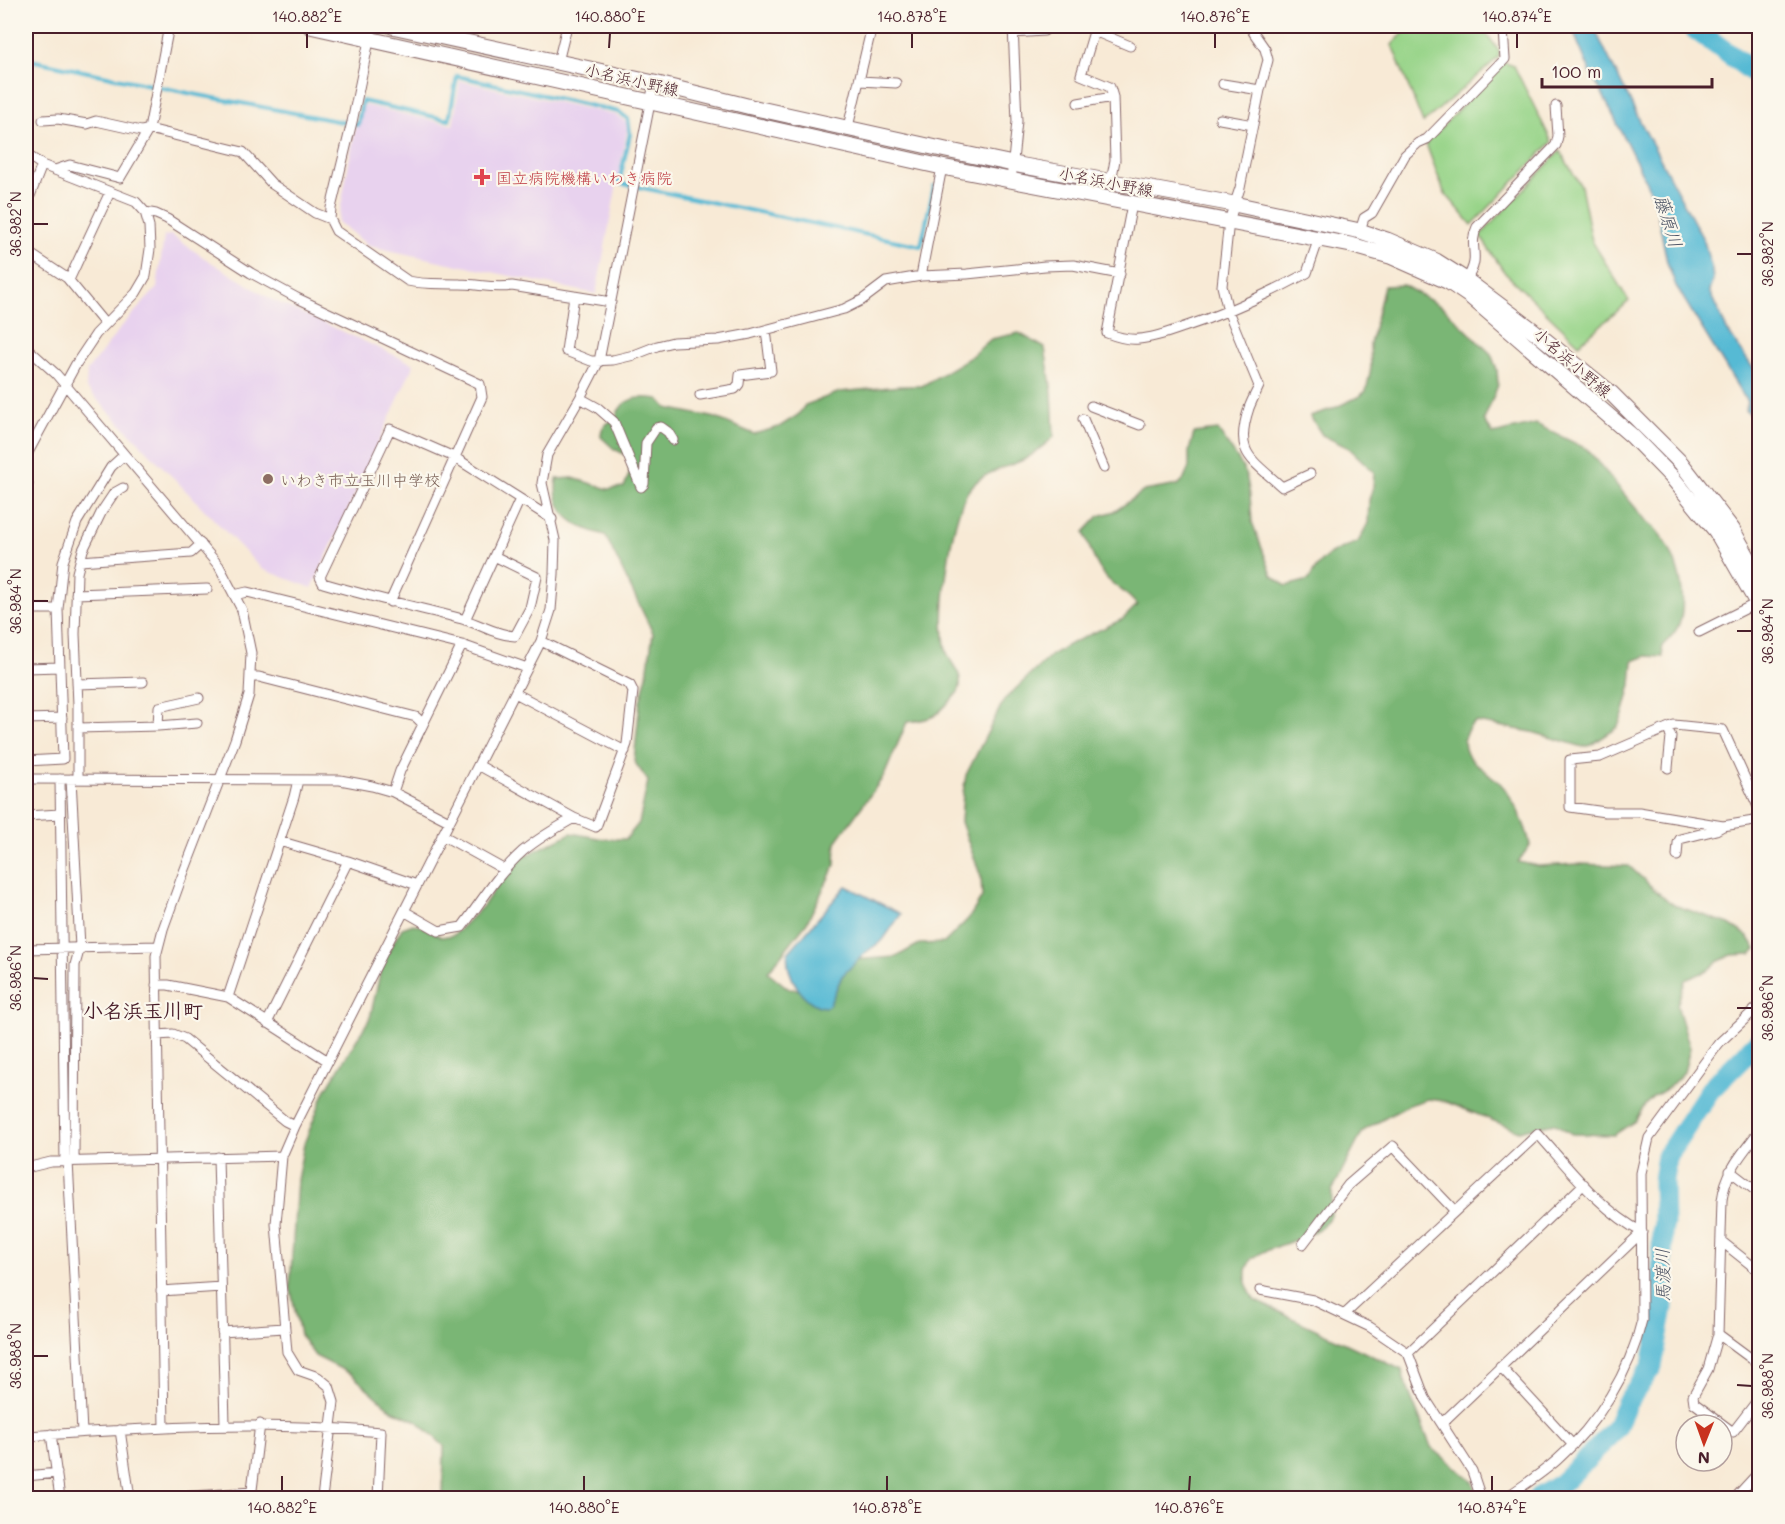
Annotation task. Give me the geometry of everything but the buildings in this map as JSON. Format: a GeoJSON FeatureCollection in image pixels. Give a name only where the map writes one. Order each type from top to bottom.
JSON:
{"type":"FeatureCollection","features":[{"type":"Feature","properties":{"kind":"main road","name":"小名浜小野線"},"geometry":{"type":"LineString","coordinates":[[310,26],[371,32],[650,103],[942,167],[1318,238],[1390,256],[1449,282],[1471,297],[1632,436],[1671,476],[1716,531],[1758,605]]}},
{"type":"Feature","properties":{"kind":"main road","name":"小名浜小野線"},"geometry":{"type":"LineString","coordinates":[[392,26],[1013,164],[1234,204],[1360,231],[1387,240],[1436,261],[1466,280],[1611,393],[1681,463],[1732,529],[1760,579]]}},
{"type":"Feature","properties":{"kind":"street"},"geometry":{"type":"LineString","coordinates":[[56,170],[70,165],[120,178],[149,129],[169,26]]}},
{"type":"Feature","properties":{"kind":"street"},"geometry":{"type":"LineString","coordinates":[[558,62],[567,26]]}},
{"type":"Feature","properties":{"kind":"street"},"geometry":{"type":"LineString","coordinates":[[848,127],[872,26]]}},
{"type":"Feature","properties":{"kind":"street"},"geometry":{"type":"LineString","coordinates":[[1249,26],[1268,58],[1240,188],[1229,221],[1222,279],[1224,300],[1259,386],[1250,404],[1242,434],[1248,456],[1282,487],[1310,474]]}},
{"type":"Feature","properties":{"kind":"street"},"geometry":{"type":"LineString","coordinates":[[1011,181],[1017,121],[1013,29],[1044,31]]}},
{"type":"Feature","properties":{"kind":"street"},"geometry":{"type":"LineString","coordinates":[[1360,231],[1364,218],[1372,213],[1405,156],[1418,143],[1427,139],[1505,59],[1503,30]]}},
{"type":"Feature","properties":{"kind":"street"},"geometry":{"type":"LineString","coordinates":[[371,32],[331,208],[330,219],[336,231],[408,281],[419,284],[462,284],[496,288],[512,286],[611,302]]}},
{"type":"Feature","properties":{"kind":"street"},"geometry":{"type":"LineString","coordinates":[[1111,182],[1115,160],[1113,97],[1110,87],[1081,75],[1093,35],[1099,33],[1130,46]]}},
{"type":"Feature","properties":{"kind":"street"},"geometry":{"type":"LineString","coordinates":[[860,81],[896,83]]}},
{"type":"Feature","properties":{"kind":"street"},"geometry":{"type":"LineString","coordinates":[[322,1498],[334,1402],[329,1386],[318,1377],[298,1370],[287,1352],[276,1224],[282,1156],[295,1126],[541,642],[550,610],[554,574],[555,540],[542,483],[547,455],[599,361],[654,83]]}},
{"type":"Feature","properties":{"kind":"street"},"geometry":{"type":"LineString","coordinates":[[1223,84],[1260,90]]}},
{"type":"Feature","properties":{"kind":"street"},"geometry":{"type":"LineString","coordinates":[[1078,103],[1113,97]]}},
{"type":"Feature","properties":{"kind":"street"},"geometry":{"type":"LineString","coordinates":[[1466,280],[1476,258],[1473,238],[1476,227],[1556,146],[1558,136],[1556,106]]}},
{"type":"Feature","properties":{"kind":"street"},"geometry":{"type":"LineString","coordinates":[[43,120],[58,119],[87,124],[96,121],[141,131],[149,129],[243,152],[272,184],[315,213],[330,219]]}},
{"type":"Feature","properties":{"kind":"street"},"geometry":{"type":"LineString","coordinates":[[1220,119],[1253,125]]}},
{"type":"Feature","properties":{"kind":"street"},"geometry":{"type":"LineString","coordinates":[[26,154],[42,165],[136,202],[145,212],[149,226],[150,249],[146,276],[136,293],[105,324],[86,349],[65,386],[30,436],[26,456]]}},
{"type":"Feature","properties":{"kind":"street"},"geometry":{"type":"LineString","coordinates":[[26,206],[42,165]]}},
{"type":"Feature","properties":{"kind":"street"},"geometry":{"type":"LineString","coordinates":[[921,276],[942,167]]}},
{"type":"Feature","properties":{"kind":"street"},"geometry":{"type":"LineString","coordinates":[[69,280],[110,192]]}},
{"type":"Feature","properties":{"kind":"street"},"geometry":{"type":"LineString","coordinates":[[1132,204],[1107,333],[1115,336],[1138,339],[1162,335],[1228,311],[1307,273],[1318,238]]}},
{"type":"Feature","properties":{"kind":"street"},"geometry":{"type":"LineString","coordinates":[[145,212],[167,219],[251,273],[297,298],[480,384],[482,397],[390,602]]}},
{"type":"Feature","properties":{"kind":"street"},"geometry":{"type":"LineString","coordinates":[[26,251],[69,280],[105,324]]}},
{"type":"Feature","properties":{"kind":"street"},"geometry":{"type":"LineString","coordinates":[[574,296],[565,349],[591,361],[599,361],[634,355],[673,342],[718,340],[766,330],[844,309],[862,300],[886,282],[921,276],[1073,265],[1120,274]]}},
{"type":"Feature","properties":{"kind":"street"},"geometry":{"type":"LineString","coordinates":[[700,395],[735,389],[739,384],[740,375],[771,371],[766,330]]}},
{"type":"Feature","properties":{"kind":"street"},"geometry":{"type":"LineString","coordinates":[[26,347],[56,374],[219,566],[242,610],[251,653],[249,695],[235,740],[166,920],[156,956],[164,1427]]}},
{"type":"Feature","properties":{"kind":"street"},"geometry":{"type":"LineString","coordinates":[[580,398],[598,408],[614,422],[641,487],[644,484],[646,443],[649,436],[661,426],[673,440]]}},
{"type":"Feature","properties":{"kind":"street"},"geometry":{"type":"LineString","coordinates":[[1091,406],[1140,425]]}},
{"type":"Feature","properties":{"kind":"street"},"geometry":{"type":"LineString","coordinates":[[1083,419],[1104,468]]}},
{"type":"Feature","properties":{"kind":"street"},"geometry":{"type":"LineString","coordinates":[[494,556],[537,577],[530,608],[515,636],[506,636],[465,620],[323,583],[320,577],[390,429],[454,457],[552,519]]}},
{"type":"Feature","properties":{"kind":"street"},"geometry":{"type":"LineString","coordinates":[[26,761],[63,759],[58,609],[63,562],[77,522],[111,467],[124,455]]}},
{"type":"Feature","properties":{"kind":"street"},"geometry":{"type":"LineString","coordinates":[[69,1162],[75,966],[80,947],[74,779],[78,728],[76,594],[83,550],[102,511],[114,493],[123,488]]}},
{"type":"Feature","properties":{"kind":"street"},"geometry":{"type":"LineString","coordinates":[[465,620],[520,499]]}},
{"type":"Feature","properties":{"kind":"street"},"geometry":{"type":"LineString","coordinates":[[80,561],[191,553],[201,544]]}},
{"type":"Feature","properties":{"kind":"street"},"geometry":{"type":"LineString","coordinates":[[76,594],[207,589]]}},
{"type":"Feature","properties":{"kind":"street"},"geometry":{"type":"LineString","coordinates":[[234,595],[247,592],[462,645],[527,668]]}},
{"type":"Feature","properties":{"kind":"street"},"geometry":{"type":"LineString","coordinates":[[1699,632],[1758,605]]}},
{"type":"Feature","properties":{"kind":"street"},"geometry":{"type":"LineString","coordinates":[[26,609],[58,609]]}},
{"type":"Feature","properties":{"kind":"street"},"geometry":{"type":"LineString","coordinates":[[478,765],[574,818],[596,827],[627,744],[633,691],[630,685],[541,642]]}},
{"type":"Feature","properties":{"kind":"street"},"geometry":{"type":"LineString","coordinates":[[393,792],[400,771],[462,645]]}},
{"type":"Feature","properties":{"kind":"street"},"geometry":{"type":"LineString","coordinates":[[26,668],[60,667]]}},
{"type":"Feature","properties":{"kind":"street"},"geometry":{"type":"LineString","coordinates":[[249,677],[416,717],[423,724]]}},
{"type":"Feature","properties":{"kind":"street"},"geometry":{"type":"LineString","coordinates":[[77,684],[143,682]]}},
{"type":"Feature","properties":{"kind":"street"},"geometry":{"type":"LineString","coordinates":[[515,693],[625,751]]}},
{"type":"Feature","properties":{"kind":"street"},"geometry":{"type":"LineString","coordinates":[[159,726],[159,707],[199,698]]}},
{"type":"Feature","properties":{"kind":"street"},"geometry":{"type":"LineString","coordinates":[[26,719],[62,718]]}},
{"type":"Feature","properties":{"kind":"street"},"geometry":{"type":"LineString","coordinates":[[78,728],[197,723]]}},
{"type":"Feature","properties":{"kind":"street"},"geometry":{"type":"LineString","coordinates":[[1760,811],[1724,730],[1674,725],[1600,757],[1570,760],[1570,807],[1605,812],[1639,812],[1723,826],[1760,820]]}},
{"type":"Feature","properties":{"kind":"street"},"geometry":{"type":"LineString","coordinates":[[1668,728],[1671,736],[1668,768]]}},
{"type":"Feature","properties":{"kind":"street"},"geometry":{"type":"LineString","coordinates":[[26,779],[340,780],[393,792],[449,821]]}},
{"type":"Feature","properties":{"kind":"street"},"geometry":{"type":"LineString","coordinates":[[60,779],[62,948],[69,1162],[82,1432]]}},
{"type":"Feature","properties":{"kind":"street"},"geometry":{"type":"LineString","coordinates":[[228,997],[297,780]]}},
{"type":"Feature","properties":{"kind":"street"},"geometry":{"type":"LineString","coordinates":[[26,816],[60,814]]}},
{"type":"Feature","properties":{"kind":"street"},"geometry":{"type":"LineString","coordinates":[[404,911],[440,931],[462,927],[505,870],[523,851],[574,818]]}},
{"type":"Feature","properties":{"kind":"street"},"geometry":{"type":"LineString","coordinates":[[1677,856],[1680,839],[1716,830],[1723,826]]}},
{"type":"Feature","properties":{"kind":"street"},"geometry":{"type":"LineString","coordinates":[[442,835],[505,870]]}},
{"type":"Feature","properties":{"kind":"street"},"geometry":{"type":"LineString","coordinates":[[279,841],[348,861],[417,885]]}},
{"type":"Feature","properties":{"kind":"street"},"geometry":{"type":"LineString","coordinates":[[267,1023],[348,861]]}},
{"type":"Feature","properties":{"kind":"street"},"geometry":{"type":"LineString","coordinates":[[26,949],[158,946]]}},
{"type":"Feature","properties":{"kind":"street"},"geometry":{"type":"LineString","coordinates":[[156,985],[168,985],[228,997],[328,1061]]}},
{"type":"Feature","properties":{"kind":"street"},"geometry":{"type":"LineString","coordinates":[[1505,1498],[1556,1462],[1573,1445],[1589,1428],[1624,1372],[1637,1341],[1642,1320],[1641,1173],[1649,1138],[1719,1043],[1760,1005]]}},
{"type":"Feature","properties":{"kind":"street"},"geometry":{"type":"LineString","coordinates":[[157,1035],[173,1034],[185,1039],[285,1121],[295,1126]]}},
{"type":"Feature","properties":{"kind":"street"},"geometry":{"type":"LineString","coordinates":[[1760,1130],[1730,1171],[1725,1182],[1722,1200],[1718,1334],[1708,1369],[1693,1396],[1694,1403],[1733,1432],[1760,1397]]}},
{"type":"Feature","properties":{"kind":"street"},"geometry":{"type":"LineString","coordinates":[[1345,1314],[1538,1134],[1623,1223],[1642,1232]]}},
{"type":"Feature","properties":{"kind":"street"},"geometry":{"type":"LineString","coordinates":[[1303,1244],[1348,1185],[1393,1146],[1455,1211]]}},
{"type":"Feature","properties":{"kind":"street"},"geometry":{"type":"LineString","coordinates":[[26,1168],[51,1162],[282,1156]]}},
{"type":"Feature","properties":{"kind":"street"},"geometry":{"type":"LineString","coordinates":[[218,1157],[225,1425]]}},
{"type":"Feature","properties":{"kind":"street"},"geometry":{"type":"LineString","coordinates":[[1730,1171],[1760,1194]]}},
{"type":"Feature","properties":{"kind":"street"},"geometry":{"type":"LineString","coordinates":[[1408,1353],[1584,1184]]}},
{"type":"Feature","properties":{"kind":"street"},"geometry":{"type":"LineString","coordinates":[[1442,1423],[1642,1232]]}},
{"type":"Feature","properties":{"kind":"street"},"geometry":{"type":"LineString","coordinates":[[1721,1241],[1760,1272]]}},
{"type":"Feature","properties":{"kind":"street"},"geometry":{"type":"LineString","coordinates":[[162,1291],[221,1287]]}},
{"type":"Feature","properties":{"kind":"street"},"geometry":{"type":"LineString","coordinates":[[1260,1290],[1313,1300],[1370,1327],[1408,1353],[1425,1398],[1472,1471],[1481,1498]]}},
{"type":"Feature","properties":{"kind":"street"},"geometry":{"type":"LineString","coordinates":[[222,1332],[284,1328]]}},
{"type":"Feature","properties":{"kind":"street"},"geometry":{"type":"LineString","coordinates":[[1718,1334],[1760,1365]]}},
{"type":"Feature","properties":{"kind":"street"},"geometry":{"type":"LineString","coordinates":[[1500,1366],[1573,1445]]}},
{"type":"Feature","properties":{"kind":"street"},"geometry":{"type":"LineString","coordinates":[[164,1498],[251,1495],[260,1424]]}},
{"type":"Feature","properties":{"kind":"street"},"geometry":{"type":"LineString","coordinates":[[26,1436],[164,1427],[260,1424],[381,1432],[378,1498]]}},
{"type":"Feature","properties":{"kind":"street"},"geometry":{"type":"LineString","coordinates":[[120,1430],[130,1498]]}},
{"type":"Feature","properties":{"kind":"street"},"geometry":{"type":"LineString","coordinates":[[51,1434],[60,1498]]}},
{"type":"Feature","properties":{"kind":"street"},"geometry":{"type":"LineString","coordinates":[[1735,1498],[1760,1471]]}},
{"type":"Feature","properties":{"kind":"street"},"geometry":{"type":"LineString","coordinates":[[26,1476],[57,1473]]}},
{"type":"Feature","properties":{"kind":"shaded area","name":"国立病院機構いわき病院"},"geometry":{"type":"Polygon","coordinates":[[[460,81],[616,115],[626,122],[627,131],[596,294],[369,246],[338,222],[355,130],[364,105],[453,125],[460,81]]]}},
{"type":"Feature","properties":{"kind":"shaded area","name":"いわき市立玉川中学校"},"geometry":{"type":"Polygon","coordinates":[[[171,235],[271,299],[414,364],[312,588],[262,569],[86,388],[87,371],[122,326],[157,288],[164,236],[171,235]]]}},
{"type":"Feature","properties":{"kind":"green space"},"geometry":{"type":"Polygon","coordinates":[[[1410,26],[1481,26],[1499,51],[1499,57],[1423,123],[1392,45],[1410,26]]]}},
{"type":"Feature","properties":{"kind":"green space"},"geometry":{"type":"Polygon","coordinates":[[[1503,62],[1514,66],[1552,142],[1472,225],[1444,192],[1426,144],[1503,62]]]}},
{"type":"Feature","properties":{"kind":"green space"},"geometry":{"type":"Polygon","coordinates":[[[1560,151],[1581,186],[1592,241],[1629,301],[1579,344],[1505,273],[1480,236],[1560,151]]]}},
{"type":"Feature","properties":{"kind":"green space"},"geometry":{"type":"Polygon","coordinates":[[[1403,285],[1444,308],[1491,354],[1497,370],[1498,385],[1484,420],[1493,434],[1536,424],[1587,449],[1665,542],[1672,555],[1681,584],[1682,612],[1678,627],[1662,646],[1663,657],[1646,656],[1633,661],[1631,685],[1617,728],[1591,745],[1583,747],[1532,732],[1476,722],[1467,732],[1464,745],[1467,754],[1504,788],[1522,821],[1530,845],[1518,862],[1538,866],[1579,864],[1629,866],[1674,905],[1729,924],[1748,936],[1756,949],[1751,954],[1732,955],[1717,962],[1707,971],[1685,980],[1677,1005],[1690,1048],[1684,1072],[1668,1088],[1644,1106],[1635,1121],[1614,1135],[1572,1134],[1554,1123],[1519,1131],[1444,1101],[1428,1099],[1409,1105],[1363,1131],[1332,1191],[1331,1215],[1322,1227],[1251,1259],[1246,1270],[1246,1283],[1254,1300],[1402,1370],[1431,1447],[1471,1480],[1481,1498],[443,1498],[444,1446],[417,1421],[392,1410],[351,1374],[315,1356],[300,1335],[290,1286],[297,1180],[304,1144],[325,1091],[370,1018],[383,960],[402,928],[413,924],[422,926],[441,937],[454,935],[484,905],[517,860],[571,833],[604,839],[626,839],[639,823],[648,781],[634,761],[640,702],[647,675],[653,633],[605,535],[575,523],[562,509],[556,491],[557,479],[573,478],[608,489],[624,487],[630,472],[628,456],[614,449],[601,437],[601,433],[605,426],[616,417],[623,405],[632,399],[659,399],[667,408],[716,418],[754,434],[779,427],[798,415],[805,405],[840,392],[922,386],[969,358],[991,339],[1019,333],[1045,348],[1052,392],[1054,437],[1029,457],[978,480],[967,493],[955,525],[947,570],[944,634],[948,655],[960,678],[959,690],[934,716],[907,722],[884,776],[836,842],[835,865],[807,922],[768,972],[789,989],[814,990],[851,960],[896,957],[919,944],[944,943],[969,918],[982,897],[981,877],[961,822],[966,775],[1004,700],[1051,655],[1123,619],[1137,605],[1102,572],[1084,532],[1099,516],[1115,511],[1144,491],[1178,485],[1184,479],[1189,467],[1189,451],[1194,433],[1218,430],[1239,461],[1246,474],[1252,522],[1272,575],[1286,586],[1309,580],[1323,559],[1358,542],[1368,523],[1374,472],[1349,448],[1322,435],[1310,416],[1332,409],[1366,391],[1371,368],[1370,344],[1384,286],[1403,285]]]}},
{"type":"Feature","properties":{"kind":"water","name":"藤原川"},"geometry":{"type":"Polygon","coordinates":[[[1571,26],[1593,26],[1640,121],[1704,241],[1713,280],[1709,291],[1727,330],[1759,377],[1759,420],[1746,411],[1747,402],[1676,286],[1667,262],[1656,205],[1651,192],[1594,81],[1571,26]]]}},
{"type":"Feature","properties":{"kind":"water"},"geometry":{"type":"Polygon","coordinates":[[[846,886],[901,914],[883,940],[865,953],[842,976],[830,1004],[826,1007],[818,1006],[798,988],[789,970],[788,953],[846,886]]]}},
{"type":"Feature","properties":{"kind":"waterway"},"geometry":{"type":"LineString","coordinates":[[1691,26],[1760,77]]}},
{"type":"Feature","properties":{"kind":"waterway"},"geometry":{"type":"LineString","coordinates":[[26,59],[358,125],[362,101],[449,120],[457,76],[619,112],[628,119],[630,134],[619,183],[921,246],[934,186]]}},
{"type":"Feature","properties":{"kind":"waterway","name":"馬渡川"},"geometry":{"type":"LineString","coordinates":[[1538,1498],[1561,1484],[1616,1428],[1626,1404],[1652,1366],[1663,1307],[1663,1180],[1667,1156],[1710,1090],[1760,1040]]}},
{"type":"Feature","properties":{"kind":"place","name":"国立病院機構いわき病院"},"geometry":{"type":"Point","coordinates":[482,177]}},
{"type":"Feature","properties":{"kind":"place","name":"いわき市立玉川中学校"},"geometry":{"type":"Point","coordinates":[268,479]}},
{"type":"Feature","properties":{"kind":"district","name":"小名浜玉川町"},"geometry":{"type":"Point","coordinates":[143,1010]}}]}
